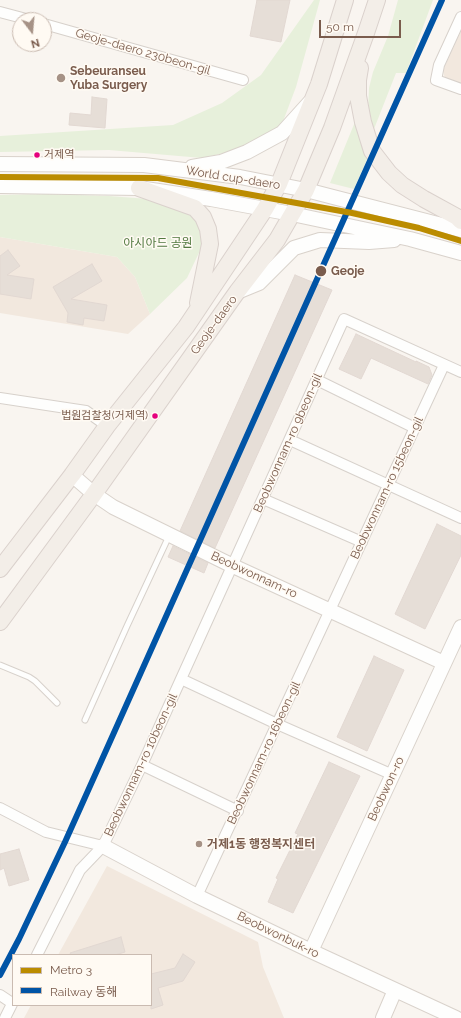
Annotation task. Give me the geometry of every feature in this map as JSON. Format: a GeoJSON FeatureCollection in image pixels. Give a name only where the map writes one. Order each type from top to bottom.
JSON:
{"type":"FeatureCollection","features":[{"type":"Feature","properties":{"kind":"main road","name":"Geoje-daero"},"geometry":{"type":"LineString","coordinates":[[0,569],[72,475],[107,426],[186,327],[265,209],[279,184],[319,84],[345,0]]}},
{"type":"Feature","properties":{"kind":"main road","name":"Geoje-daero"},"geometry":{"type":"LineString","coordinates":[[0,622],[94,494],[237,292],[277,240],[306,190],[332,128],[377,0]]}},
{"type":"Feature","properties":{"kind":"main road"},"geometry":{"type":"LineString","coordinates":[[366,34],[358,80],[358,96],[363,122],[372,151],[389,173],[402,185],[457,217],[461,221]]}},
{"type":"Feature","properties":{"kind":"main road"},"geometry":{"type":"LineString","coordinates":[[179,169],[221,162],[247,152],[282,133],[313,99]]}},
{"type":"Feature","properties":{"kind":"main road","name":"World cup-daero"},"geometry":{"type":"LineString","coordinates":[[0,164],[144,166],[179,169],[279,184],[461,230]]}},
{"type":"Feature","properties":{"kind":"main road","name":"World cup-daero"},"geometry":{"type":"LineString","coordinates":[[0,186],[139,188],[211,199],[292,214],[410,239],[461,253]]}},
{"type":"Feature","properties":{"kind":"main road"},"geometry":{"type":"LineString","coordinates":[[139,188],[195,208],[202,217],[208,229],[210,244],[197,310]]}},
{"type":"Feature","properties":{"kind":"main road"},"geometry":{"type":"LineString","coordinates":[[237,292],[259,283],[294,248],[320,240],[369,242],[410,239]]}},
{"type":"Feature","properties":{"kind":"main road","name":"Beobwonnam-ro"},"geometry":{"type":"LineString","coordinates":[[72,475],[94,494],[113,507],[233,566],[444,663]]}},
{"type":"Feature","properties":{"kind":"main road","name":"Beobwon-ro"},"geometry":{"type":"LineString","coordinates":[[311,951],[461,627]]}},
{"type":"Feature","properties":{"kind":"main road","name":"Beobwonbuk-ro"},"geometry":{"type":"LineString","coordinates":[[103,846],[197,896],[456,1018]]}},
{"type":"Feature","properties":{"kind":"main road"},"geometry":{"type":"LineString","coordinates":[[383,1018],[395,990]]}},
{"type":"Feature","properties":{"kind":"street"},"geometry":{"type":"LineString","coordinates":[[0,12],[12,15]]}},
{"type":"Feature","properties":{"kind":"street"},"geometry":{"type":"LineString","coordinates":[[461,17],[439,65],[436,80],[461,89]]}},
{"type":"Feature","properties":{"kind":"street","name":"Geoje-daero 230beon-gil"},"geometry":{"type":"LineString","coordinates":[[52,26],[243,80]]}},
{"type":"Feature","properties":{"kind":"street","name":"Beobwonnam-ro 9beon-gil"},"geometry":{"type":"LineString","coordinates":[[233,566],[344,319],[444,364]]}},
{"type":"Feature","properties":{"kind":"street"},"geometry":{"type":"LineString","coordinates":[[444,364],[461,372]]}},
{"type":"Feature","properties":{"kind":"street","name":"Beobwonnam-ro 15beon-gil"},"geometry":{"type":"LineString","coordinates":[[330,610],[444,364]]}},
{"type":"Feature","properties":{"kind":"street"},"geometry":{"type":"LineString","coordinates":[[317,380],[414,428]]}},
{"type":"Feature","properties":{"kind":"street"},"geometry":{"type":"LineString","coordinates":[[0,398],[86,412],[107,426]]}},
{"type":"Feature","properties":{"kind":"street"},"geometry":{"type":"LineString","coordinates":[[290,440],[461,518]]}},
{"type":"Feature","properties":{"kind":"street"},"geometry":{"type":"LineString","coordinates":[[263,499],[362,542]]}},
{"type":"Feature","properties":{"kind":"street","name":"Beobwonnam-ro 10beon-gil"},"geometry":{"type":"LineString","coordinates":[[38,954],[80,870],[103,846],[142,765],[233,566]]}},
{"type":"Feature","properties":{"kind":"street","name":"Beobwonnam-ro 16beon-gil"},"geometry":{"type":"LineString","coordinates":[[197,896],[238,811],[330,610]]}},
{"type":"Feature","properties":{"kind":"street"},"geometry":{"type":"LineString","coordinates":[[181,679],[277,724],[393,775]]}},
{"type":"Feature","properties":{"kind":"street"},"geometry":{"type":"LineString","coordinates":[[142,765],[238,811]]}},
{"type":"Feature","properties":{"kind":"street"},"geometry":{"type":"LineString","coordinates":[[0,808],[46,832],[103,846]]}},
{"type":"Feature","properties":{"kind":"street"},"geometry":{"type":"LineString","coordinates":[[0,995],[12,1002]]}},
{"type":"Feature","properties":{"kind":"street"},"geometry":{"type":"LineString","coordinates":[[5,1018],[12,1005]]}},
{"type":"Feature","properties":{"kind":"lane"},"geometry":{"type":"LineString","coordinates":[[85,720],[170,535]]}},
{"type":"Feature","properties":{"kind":"lane"},"geometry":{"type":"LineString","coordinates":[[0,665],[36,681],[57,703]]}},
{"type":"Feature","properties":{"kind":"shaded area"},"geometry":{"type":"Polygon","coordinates":[[[461,31],[461,84],[445,79],[443,70],[461,31]]]}},
{"type":"Feature","properties":{"kind":"shaded area"},"geometry":{"type":"Polygon","coordinates":[[[0,237],[117,257],[135,277],[150,314],[128,334],[0,313],[0,237]]]}},
{"type":"Feature","properties":{"kind":"shaded area"},"geometry":{"type":"Polygon","coordinates":[[[107,866],[258,942],[263,967],[284,1018],[24,1018],[30,1006],[152,1006],[152,954],[59,954],[107,866]]]}},
{"type":"Feature","properties":{"kind":"green space"},"geometry":{"type":"Polygon","coordinates":[[[314,0],[320,0],[296,87],[282,124],[246,148],[202,158],[109,150],[0,152],[0,136],[173,125],[222,103],[261,75],[314,0]]]}},
{"type":"Feature","properties":{"kind":"green space"},"geometry":{"type":"Polygon","coordinates":[[[398,0],[433,0],[406,73],[396,73],[374,129],[368,111],[369,88],[373,72],[388,36],[398,0]]]}},
{"type":"Feature","properties":{"kind":"green space"},"geometry":{"type":"Polygon","coordinates":[[[357,117],[369,155],[354,189],[330,183],[357,117]]]}},
{"type":"Feature","properties":{"kind":"green space","name":"아시아드 공원"},"geometry":{"type":"Polygon","coordinates":[[[47,194],[149,199],[188,209],[199,221],[205,240],[187,278],[150,314],[135,277],[117,257],[0,237],[0,195],[47,194]]]}},
{"type":"Feature","properties":{"kind":"building"},"geometry":{"type":"Polygon","coordinates":[[[257,0],[290,0],[281,42],[250,36],[257,0]]]}},
{"type":"Feature","properties":{"kind":"building"},"geometry":{"type":"Polygon","coordinates":[[[92,97],[107,99],[105,128],[69,125],[70,113],[91,115],[92,97]]]}},
{"type":"Feature","properties":{"kind":"building"},"geometry":{"type":"Polygon","coordinates":[[[8,250],[20,266],[7,275],[34,279],[31,299],[0,294],[0,256],[8,250]]]}},
{"type":"Feature","properties":{"kind":"building"},"geometry":{"type":"Polygon","coordinates":[[[92,264],[102,281],[71,299],[107,305],[104,321],[84,318],[83,325],[67,322],[68,313],[53,287],[92,264]]]}},
{"type":"Feature","properties":{"kind":"building"},"geometry":{"type":"Polygon","coordinates":[[[295,275],[332,290],[215,548],[180,531],[295,275]]]}},
{"type":"Feature","properties":{"kind":"building"},"geometry":{"type":"Polygon","coordinates":[[[356,334],[429,367],[432,375],[428,384],[371,358],[361,379],[339,369],[356,334]]]}},
{"type":"Feature","properties":{"kind":"building"},"geometry":{"type":"Polygon","coordinates":[[[437,524],[461,536],[461,555],[425,629],[395,614],[437,524]]]}},
{"type":"Feature","properties":{"kind":"building"},"geometry":{"type":"Polygon","coordinates":[[[173,546],[208,563],[204,573],[168,557],[173,546]]]}},
{"type":"Feature","properties":{"kind":"building"},"geometry":{"type":"Polygon","coordinates":[[[374,656],[404,670],[367,751],[337,737],[374,656]]]}},
{"type":"Feature","properties":{"kind":"building"},"geometry":{"type":"Polygon","coordinates":[[[329,762],[360,776],[293,913],[268,902],[278,879],[276,878],[298,834],[295,833],[329,762]]]}},
{"type":"Feature","properties":{"kind":"building"},"geometry":{"type":"Polygon","coordinates":[[[19,849],[29,880],[9,886],[4,868],[0,870],[0,854],[19,849]]]}},
{"type":"Feature","properties":{"kind":"building"},"geometry":{"type":"Polygon","coordinates":[[[121,937],[125,952],[118,954],[70,953],[121,937]]]}},
{"type":"Feature","properties":{"kind":"building"},"geometry":{"type":"Polygon","coordinates":[[[183,954],[195,962],[183,981],[158,988],[163,1005],[151,1009],[152,974],[175,968],[183,954]]]}},
{"type":"Feature","properties":{"kind":"metro line","name":"3"},"geometry":{"type":"LineString","coordinates":[[0,177],[158,178],[352,213],[419,228],[461,241]]}},
{"type":"Feature","properties":{"kind":"rail line","name":"동해"},"geometry":{"type":"LineString","coordinates":[[0,975],[19,939],[65,842],[442,0]]}},
{"type":"Feature","properties":{"kind":"place","name":"Sebeuranseu Yuba Surgery"},"geometry":{"type":"Point","coordinates":[61,78]}},
{"type":"Feature","properties":{"kind":"place","name":"거제역"},"geometry":{"type":"Point","coordinates":[37,155]}},
{"type":"Feature","properties":{"kind":"place","name":"Geoje"},"geometry":{"type":"Point","coordinates":[321,271]}},
{"type":"Feature","properties":{"kind":"place","name":"법원검찰청(거제역)"},"geometry":{"type":"Point","coordinates":[155,416]}},
{"type":"Feature","properties":{"kind":"place","name":"거제1동 행정복지센터"},"geometry":{"type":"Point","coordinates":[199,844]}}]}
